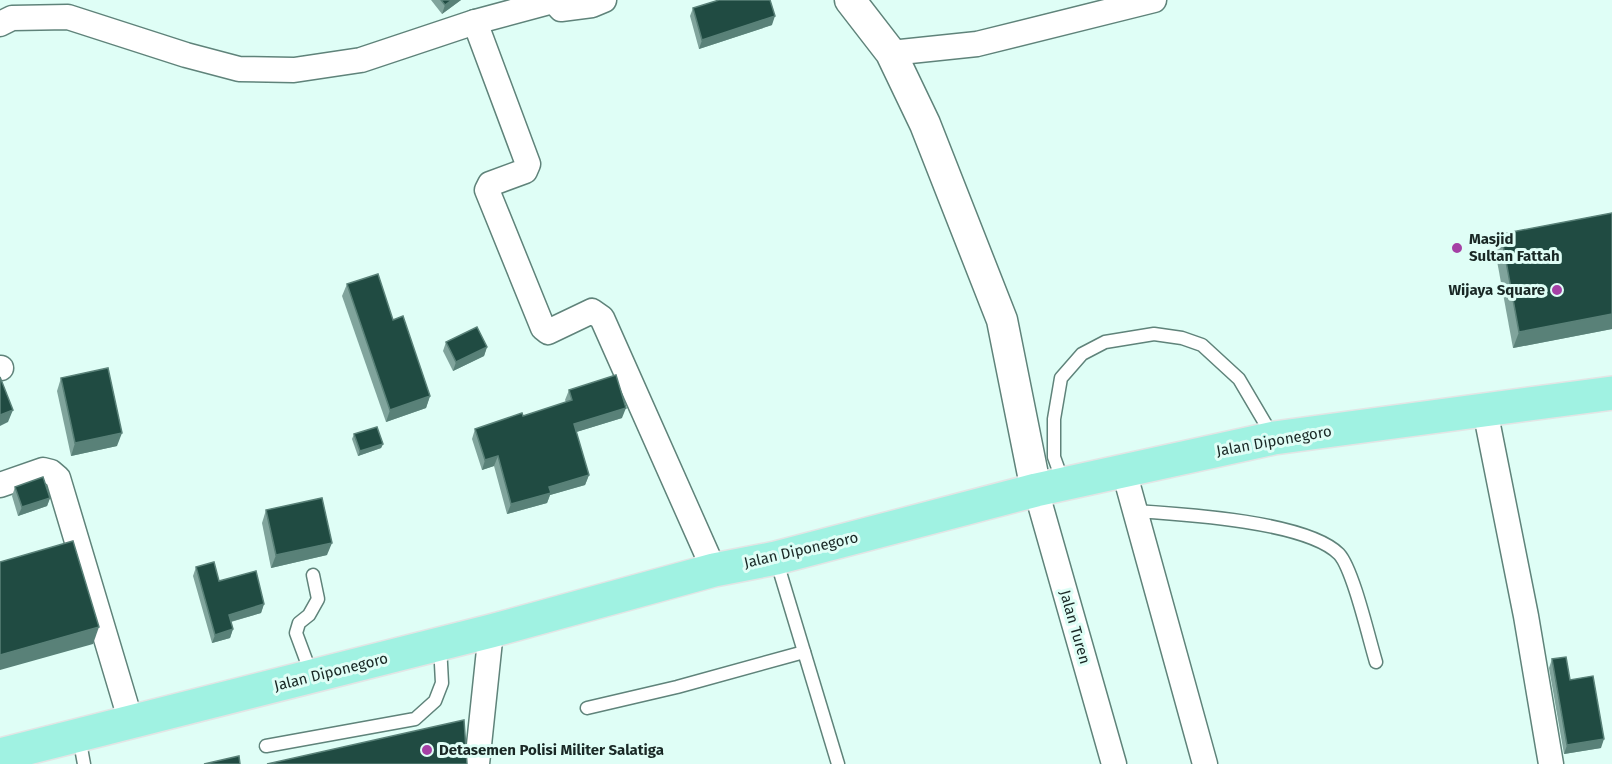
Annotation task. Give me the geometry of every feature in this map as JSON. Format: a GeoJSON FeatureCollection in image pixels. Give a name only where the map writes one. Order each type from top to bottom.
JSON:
{"type":"FeatureCollection","features":[{"type":"Feature","properties":{"kind":"main road","name":"Jalan Diponegoro"},"geometry":{"type":"LineString","coordinates":[[0,755],[81,750],[131,722],[491,631],[714,570],[776,558],[1124,471],[1274,438],[1612,393]]}},
{"type":"Feature","properties":{"kind":"street"},"geometry":{"type":"LineString","coordinates":[[0,24],[12,18],[68,17],[186,55],[239,69],[294,70],[361,60],[475,22],[553,1],[561,9],[592,5],[604,0]]}},
{"type":"Feature","properties":{"kind":"street"},"geometry":{"type":"LineString","coordinates":[[850,0],[891,52],[925,124],[1002,320],[1050,488]]}},
{"type":"Feature","properties":{"kind":"street"},"geometry":{"type":"LineString","coordinates":[[891,52],[977,44],[1154,0]]}},
{"type":"Feature","properties":{"kind":"street"},"geometry":{"type":"LineString","coordinates":[[475,22],[528,164],[525,171],[490,184],[487,190],[543,328],[549,332],[592,311],[602,318],[714,570]]}},
{"type":"Feature","properties":{"kind":"street"},"geometry":{"type":"LineString","coordinates":[[1485,410],[1526,616],[1551,764]]}},
{"type":"Feature","properties":{"kind":"street"},"geometry":{"type":"LineString","coordinates":[[0,485],[43,470],[51,472],[58,478],[131,722]]}},
{"type":"Feature","properties":{"kind":"street"},"geometry":{"type":"LineString","coordinates":[[1124,471],[1205,764]]}},
{"type":"Feature","properties":{"kind":"street","name":"Jalan Turen"},"geometry":{"type":"LineString","coordinates":[[1050,488],[1114,764]]}},
{"type":"Feature","properties":{"kind":"street"},"geometry":{"type":"LineString","coordinates":[[477,764],[491,631]]}},
{"type":"Feature","properties":{"kind":"lane"},"geometry":{"type":"LineString","coordinates":[[1050,488],[1054,457],[1054,419],[1061,378],[1082,354],[1105,342],[1154,334],[1182,338],[1202,345],[1239,379],[1274,438]]}},
{"type":"Feature","properties":{"kind":"lane"},"geometry":{"type":"LineString","coordinates":[[1134,511],[1209,515],[1293,532],[1323,542],[1340,555],[1350,575],[1376,662]]}},
{"type":"Feature","properties":{"kind":"lane"},"geometry":{"type":"LineString","coordinates":[[776,558],[838,764]]}},
{"type":"Feature","properties":{"kind":"lane"},"geometry":{"type":"LineString","coordinates":[[313,575],[318,599],[309,615],[298,623],[296,633],[313,677]]}},
{"type":"Feature","properties":{"kind":"lane"},"geometry":{"type":"LineString","coordinates":[[266,746],[415,719],[435,701],[442,683],[440,644]]}},
{"type":"Feature","properties":{"kind":"lane"},"geometry":{"type":"LineString","coordinates":[[587,708],[677,687],[804,652]]}},
{"type":"Feature","properties":{"kind":"building"},"geometry":{"type":"Polygon","coordinates":[[[441,0],[452,0],[445,5],[441,0]]]}},
{"type":"Feature","properties":{"kind":"building"},"geometry":{"type":"Polygon","coordinates":[[[719,0],[770,0],[775,16],[702,40],[693,8],[719,0]]]}},
{"type":"Feature","properties":{"kind":"building","name":"Wijaya Square"},"geometry":{"type":"Polygon","coordinates":[[[1612,213],[1612,314],[1519,332],[1501,234],[1612,213]]]}},
{"type":"Feature","properties":{"kind":"building"},"geometry":{"type":"Polygon","coordinates":[[[378,274],[393,320],[403,316],[430,396],[390,410],[347,284],[378,274]]]}},
{"type":"Feature","properties":{"kind":"building"},"geometry":{"type":"Polygon","coordinates":[[[477,327],[487,347],[456,362],[446,342],[477,327]]]}},
{"type":"Feature","properties":{"kind":"building"},"geometry":{"type":"Polygon","coordinates":[[[108,368],[122,433],[75,443],[61,378],[108,368]]]}},
{"type":"Feature","properties":{"kind":"building"},"geometry":{"type":"Polygon","coordinates":[[[616,375],[626,408],[574,424],[589,475],[549,487],[551,493],[511,504],[498,456],[485,460],[475,429],[522,413],[523,416],[572,400],[569,390],[616,375]]]}},
{"type":"Feature","properties":{"kind":"building"},"geometry":{"type":"Polygon","coordinates":[[[0,377],[13,410],[0,415],[0,377]]]}},
{"type":"Feature","properties":{"kind":"building"},"geometry":{"type":"Polygon","coordinates":[[[377,427],[383,444],[360,451],[354,434],[377,427]]]}},
{"type":"Feature","properties":{"kind":"building"},"geometry":{"type":"Polygon","coordinates":[[[43,477],[50,498],[22,507],[15,487],[43,477]]]}},
{"type":"Feature","properties":{"kind":"building"},"geometry":{"type":"Polygon","coordinates":[[[322,498],[332,543],[276,555],[266,510],[322,498]]]}},
{"type":"Feature","properties":{"kind":"building"},"geometry":{"type":"Polygon","coordinates":[[[73,541],[99,627],[0,655],[0,562],[73,541]]]}},
{"type":"Feature","properties":{"kind":"building"},"geometry":{"type":"Polygon","coordinates":[[[214,562],[219,581],[256,571],[264,604],[229,615],[233,629],[215,635],[196,567],[214,562]]]}},
{"type":"Feature","properties":{"kind":"building"},"geometry":{"type":"Polygon","coordinates":[[[1566,657],[1570,680],[1593,676],[1604,739],[1567,745],[1552,659],[1566,657]]]}},
{"type":"Feature","properties":{"kind":"building"},"geometry":{"type":"Polygon","coordinates":[[[464,720],[467,764],[267,764],[464,720]]]}},
{"type":"Feature","properties":{"kind":"building"},"geometry":{"type":"Polygon","coordinates":[[[239,756],[240,764],[204,764],[239,756]]]}},
{"type":"Feature","properties":{"kind":"place","name":"Masjid Sultan Fattah"},"geometry":{"type":"Point","coordinates":[1457,248]}},
{"type":"Feature","properties":{"kind":"place","name":"Wijaya Square"},"geometry":{"type":"Point","coordinates":[1557,290]}},
{"type":"Feature","properties":{"kind":"place","name":"Detasemen Polisi Militer Salatiga"},"geometry":{"type":"Point","coordinates":[427,750]}}]}
